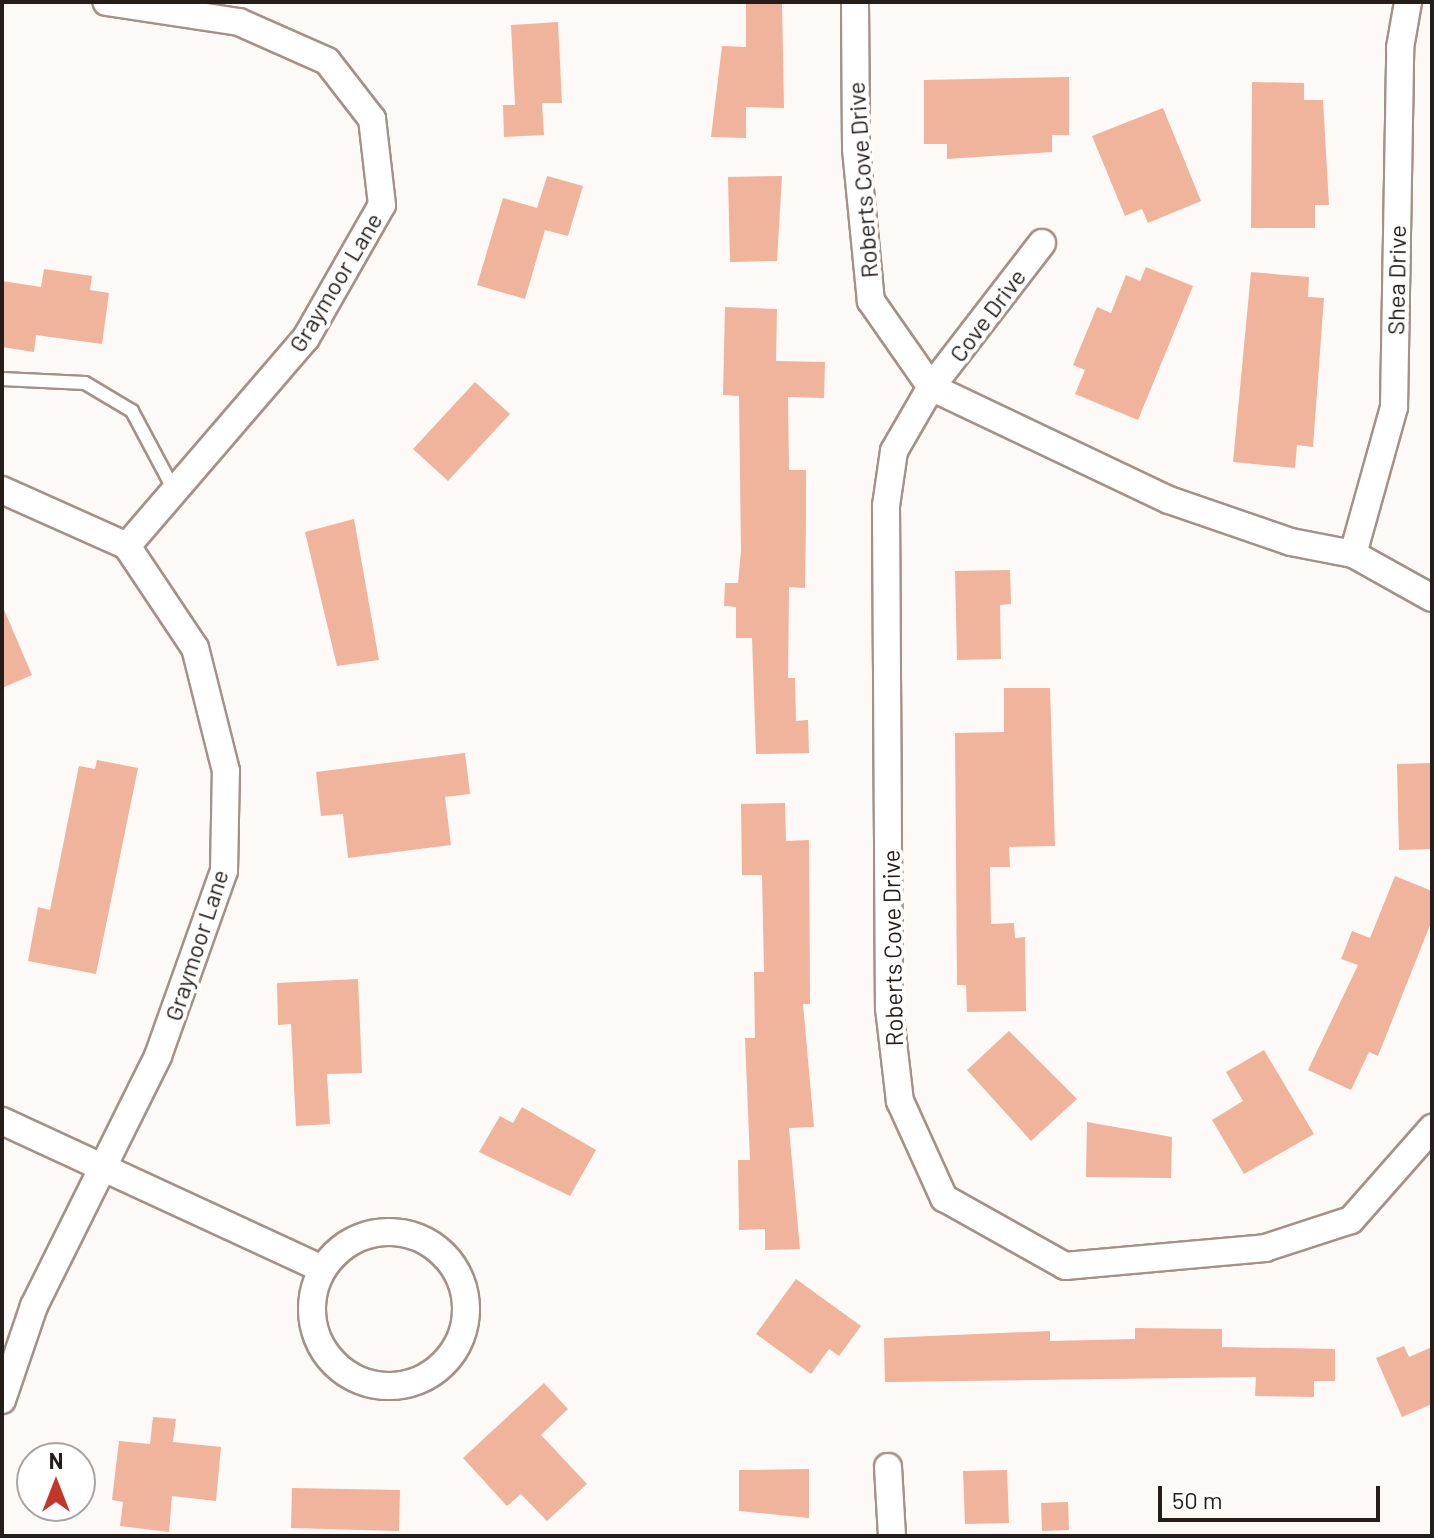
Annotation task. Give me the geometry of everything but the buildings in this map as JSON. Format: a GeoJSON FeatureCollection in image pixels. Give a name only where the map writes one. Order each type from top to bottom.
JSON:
{"type":"FeatureCollection","features":[{"type":"Feature","properties":{"kind":"street","name":"Graymoor Lane"},"geometry":{"type":"LineString","coordinates":[[2,1400],[34,1306],[109,1165],[164,1041],[224,871],[226,771],[195,648],[127,546],[306,338],[382,205],[372,119],[327,61],[239,22],[106,2]]}},
{"type":"Feature","properties":{"kind":"street","name":"Roberts Cove Drive"},"geometry":{"type":"LineString","coordinates":[[855,2],[856,149],[871,301],[931,387],[1169,500],[1291,542],[1353,554],[1432,598]]}},
{"type":"Feature","properties":{"kind":"street","name":"Shea Drive"},"geometry":{"type":"LineString","coordinates":[[1353,554],[1394,407],[1400,48],[1408,2]]}},
{"type":"Feature","properties":{"kind":"street","name":"Cove Drive"},"geometry":{"type":"LineString","coordinates":[[931,387],[1042,243]]}},
{"type":"Feature","properties":{"kind":"street","name":"Roberts Cove Drive"},"geometry":{"type":"LineString","coordinates":[[931,387],[894,451],[886,506],[889,1008],[900,1101],[944,1198],[1065,1266],[1183,1260],[1265,1248],[1351,1220],[1432,1128]]}},
{"type":"Feature","properties":{"kind":"street"},"geometry":{"type":"LineString","coordinates":[[2,490],[127,546]]}},
{"type":"Feature","properties":{"kind":"street"},"geometry":{"type":"LineString","coordinates":[[2,1121],[109,1165],[322,1269]]}},
{"type":"Feature","properties":{"kind":"street"},"geometry":{"type":"LineString","coordinates":[[389,1231],[438,1248],[466,1292],[459,1345],[444,1364],[400,1385],[352,1376],[318,1341],[313,1292],[322,1269],[339,1249],[389,1231]]}},
{"type":"Feature","properties":{"kind":"street"},"geometry":{"type":"LineString","coordinates":[[888,1467],[892,1536]]}},
{"type":"Feature","properties":{"kind":"lane"},"geometry":{"type":"LineString","coordinates":[[2,379],[85,383],[132,411],[174,490]]}}]}
